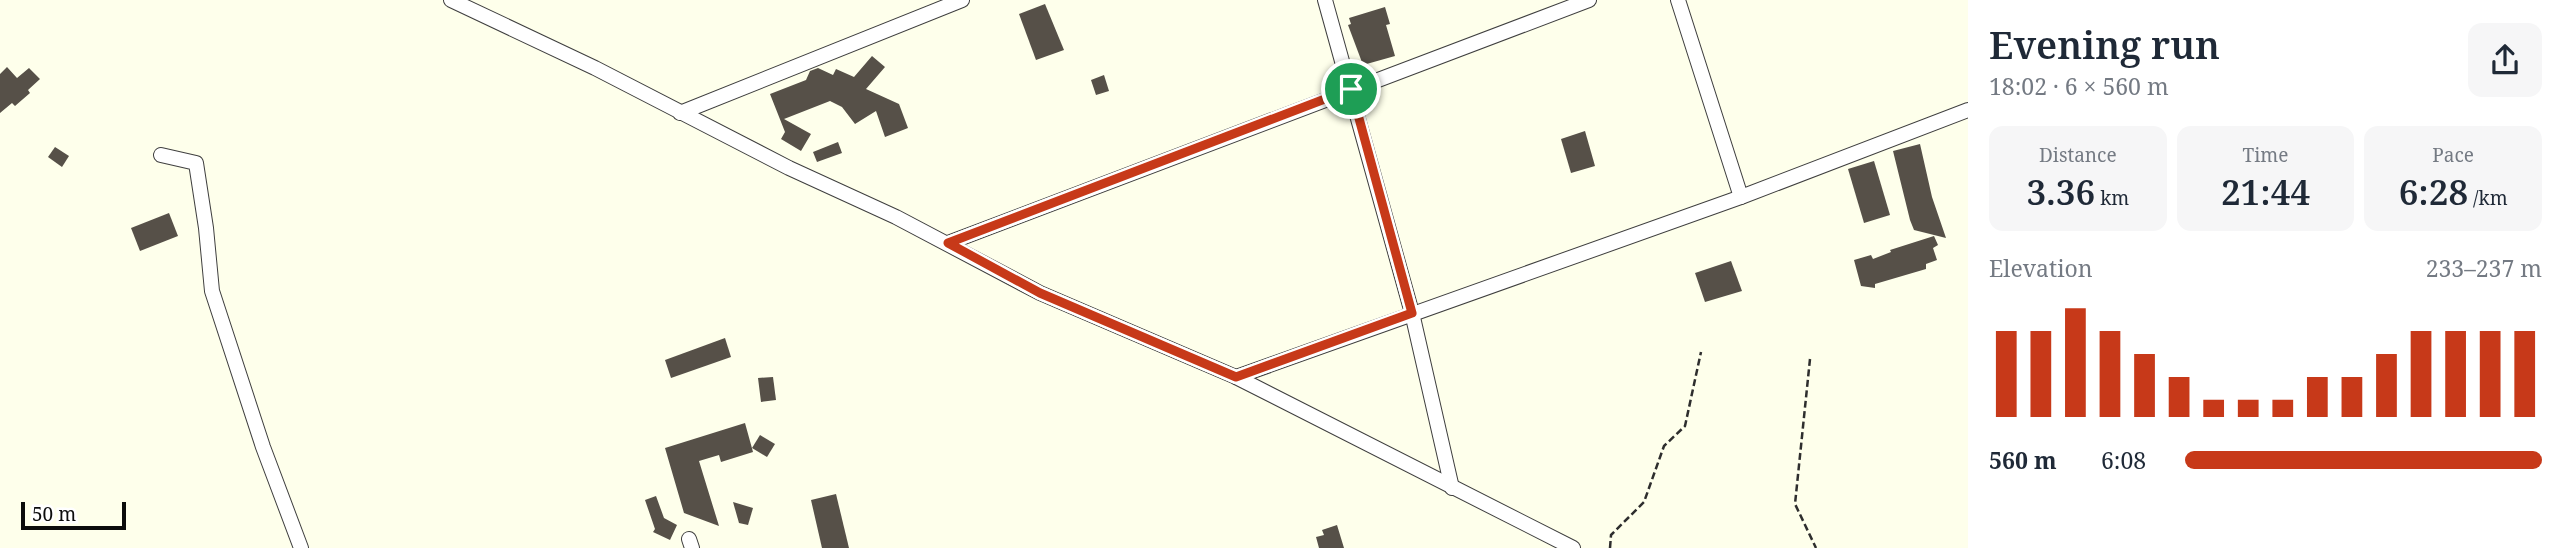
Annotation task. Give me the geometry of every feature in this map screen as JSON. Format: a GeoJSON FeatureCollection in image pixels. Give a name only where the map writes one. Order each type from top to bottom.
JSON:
{"type":"FeatureCollection","features":[{"type":"Feature","properties":{"kind":"street"},"geometry":{"type":"LineString","coordinates":[[451,0],[595,68],[680,113],[948,243],[1040,293],[1236,377],[1573,548]]}},
{"type":"Feature","properties":{"kind":"street"},"geometry":{"type":"LineString","coordinates":[[680,113],[962,0]]}},
{"type":"Feature","properties":{"kind":"street"},"geometry":{"type":"LineString","coordinates":[[1325,0],[1412,313],[1452,488]]}},
{"type":"Feature","properties":{"kind":"street"},"geometry":{"type":"LineString","coordinates":[[948,243],[1589,0]]}},
{"type":"Feature","properties":{"kind":"street"},"geometry":{"type":"LineString","coordinates":[[1678,0],[1741,197]]}},
{"type":"Feature","properties":{"kind":"street"},"geometry":{"type":"LineString","coordinates":[[1236,377],[1741,197],[1968,110]]}},
{"type":"Feature","properties":{"kind":"street"},"geometry":{"type":"LineString","coordinates":[[161,155],[196,163],[212,291],[263,447],[300,548]]}},
{"type":"Feature","properties":{"kind":"path"},"geometry":{"type":"LineString","coordinates":[[1610,548],[1611,535],[1644,502],[1664,446],[1685,426],[1701,352]]}},
{"type":"Feature","properties":{"kind":"path"},"geometry":{"type":"LineString","coordinates":[[1810,359],[1795,504],[1816,548]]}},
{"type":"Feature","properties":{"kind":"building"},"geometry":{"type":"Polygon","coordinates":[[[1045,4],[1064,50],[1036,60],[1019,14],[1045,4]]]}},
{"type":"Feature","properties":{"kind":"building"},"geometry":{"type":"Polygon","coordinates":[[[1385,7],[1390,24],[1386,25],[1395,56],[1363,65],[1348,25],[1351,24],[1349,18],[1385,7]]]}},
{"type":"Feature","properties":{"kind":"building"},"geometry":{"type":"Polygon","coordinates":[[[872,56],[885,67],[866,89],[899,104],[908,128],[885,137],[876,111],[855,124],[842,107],[830,101],[784,119],[811,134],[801,151],[781,139],[785,132],[770,94],[806,80],[810,71],[818,68],[833,75],[836,69],[854,77],[872,56]]]}},
{"type":"Feature","properties":{"kind":"building"},"geometry":{"type":"Polygon","coordinates":[[[7,67],[17,78],[29,68],[40,79],[28,90],[30,93],[15,106],[12,103],[0,113],[0,74],[7,67]]]}},
{"type":"Feature","properties":{"kind":"building"},"geometry":{"type":"Polygon","coordinates":[[[1104,75],[1109,91],[1096,95],[1091,80],[1104,75]]]}},
{"type":"Feature","properties":{"kind":"building"},"geometry":{"type":"Polygon","coordinates":[[[1585,131],[1595,166],[1571,173],[1561,139],[1585,131]]]}},
{"type":"Feature","properties":{"kind":"building"},"geometry":{"type":"Polygon","coordinates":[[[838,142],[842,153],[817,162],[813,152],[838,142]]]}},
{"type":"Feature","properties":{"kind":"building"},"geometry":{"type":"Polygon","coordinates":[[[1920,144],[1932,197],[1946,238],[1914,230],[1910,220],[1893,151],[1920,144]]]}},
{"type":"Feature","properties":{"kind":"building"},"geometry":{"type":"Polygon","coordinates":[[[55,147],[69,156],[62,167],[48,157],[55,147]]]}},
{"type":"Feature","properties":{"kind":"building"},"geometry":{"type":"Polygon","coordinates":[[[1874,161],[1890,215],[1864,223],[1848,169],[1874,161]]]}},
{"type":"Feature","properties":{"kind":"building"},"geometry":{"type":"Polygon","coordinates":[[[169,213],[178,236],[140,251],[131,228],[169,213]]]}},
{"type":"Feature","properties":{"kind":"building"},"geometry":{"type":"Polygon","coordinates":[[[1934,236],[1938,245],[1933,248],[1937,260],[1926,264],[1926,269],[1875,284],[1875,288],[1861,286],[1854,260],[1871,255],[1873,259],[1891,252],[1890,250],[1934,236]]]}},
{"type":"Feature","properties":{"kind":"building"},"geometry":{"type":"Polygon","coordinates":[[[1731,261],[1742,291],[1705,302],[1695,273],[1731,261]]]}},
{"type":"Feature","properties":{"kind":"building"},"geometry":{"type":"Polygon","coordinates":[[[725,338],[731,357],[671,378],[665,360],[725,338]]]}},
{"type":"Feature","properties":{"kind":"building"},"geometry":{"type":"Polygon","coordinates":[[[773,377],[776,400],[761,402],[758,378],[773,377]]]}},
{"type":"Feature","properties":{"kind":"building"},"geometry":{"type":"Polygon","coordinates":[[[745,423],[753,452],[721,462],[719,455],[699,461],[719,526],[684,513],[665,448],[745,423]]]}},
{"type":"Feature","properties":{"kind":"building"},"geometry":{"type":"Polygon","coordinates":[[[760,435],[775,444],[767,457],[752,448],[760,435]]]}},
{"type":"Feature","properties":{"kind":"building"},"geometry":{"type":"Polygon","coordinates":[[[836,494],[849,548],[822,548],[811,500],[836,494]]]}},
{"type":"Feature","properties":{"kind":"building"},"geometry":{"type":"Polygon","coordinates":[[[656,496],[664,518],[677,525],[670,540],[653,532],[655,529],[645,500],[656,496]]]}},
{"type":"Feature","properties":{"kind":"building"},"geometry":{"type":"Polygon","coordinates":[[[733,502],[753,508],[748,525],[739,523],[733,502]]]}},
{"type":"Feature","properties":{"kind":"building"},"geometry":{"type":"Polygon","coordinates":[[[1337,525],[1344,548],[1319,548],[1316,537],[1324,535],[1322,530],[1337,525]]]}},
{"type":"Feature","properties":{"kind":"route"},"geometry":{"type":"LineString","coordinates":[[1351,89],[1412,313],[1236,377],[1040,293],[948,243],[1109,181],[1351,89]]}}]}
